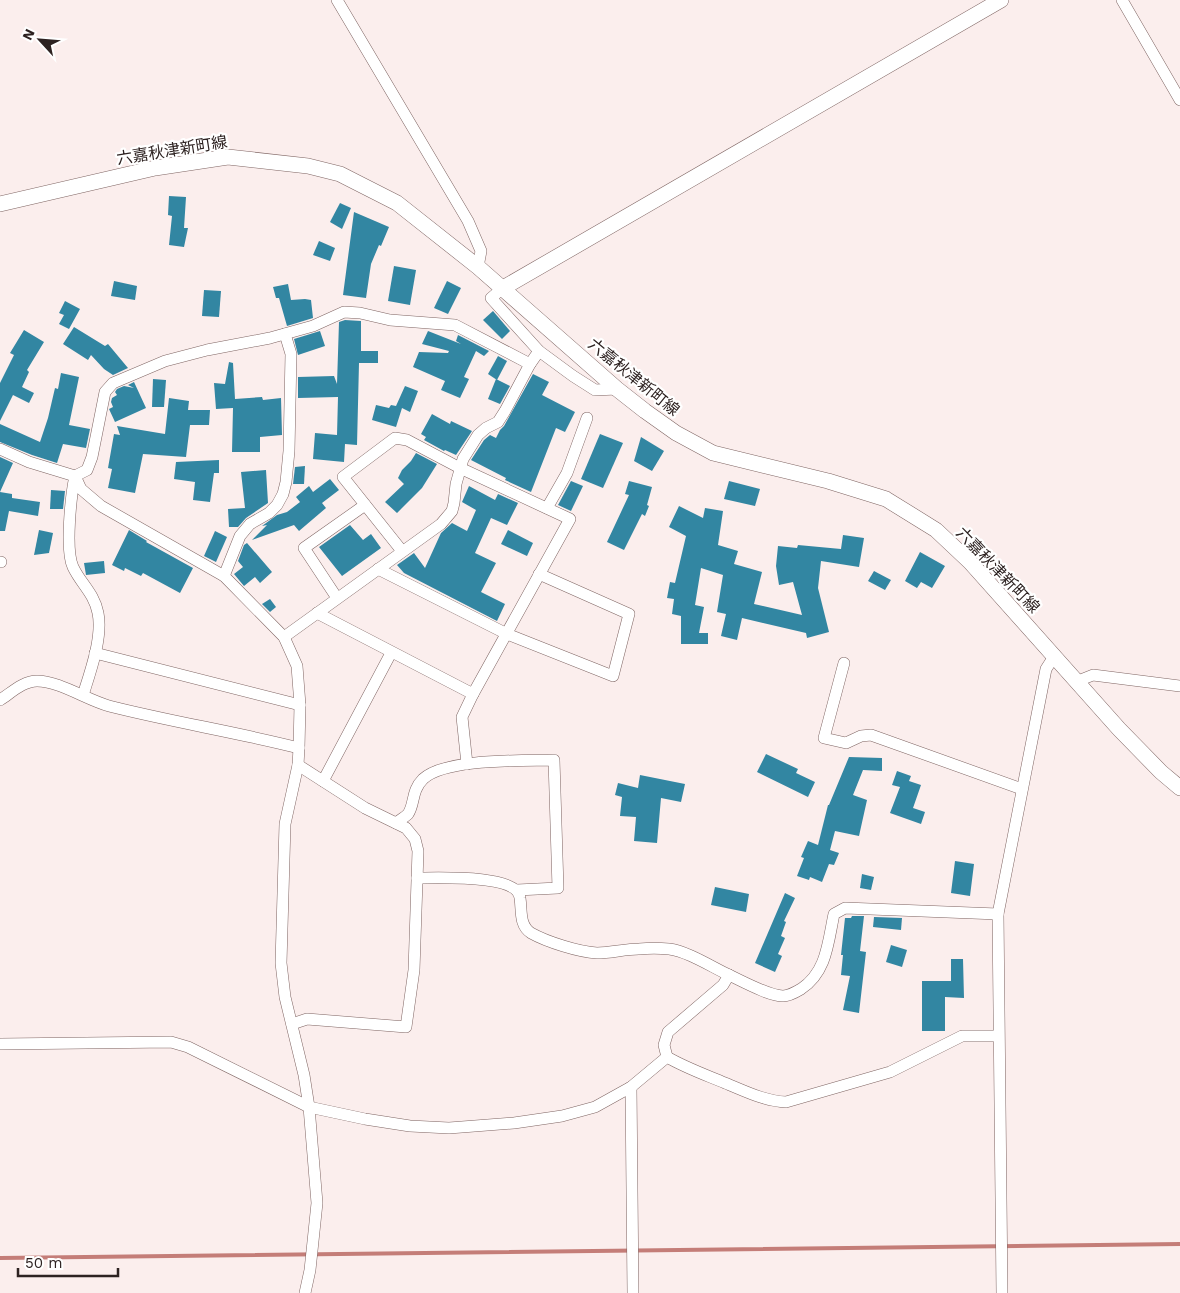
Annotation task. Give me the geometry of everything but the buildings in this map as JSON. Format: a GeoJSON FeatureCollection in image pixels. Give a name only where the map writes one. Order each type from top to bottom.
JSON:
{"type":"FeatureCollection","features":[{"type":"Feature","properties":{"kind":"main road"},"geometry":{"type":"LineString","coordinates":[[503,288],[1001,0]]}},
{"type":"Feature","properties":{"kind":"main road","name":"六嘉秋津新町線"},"geometry":{"type":"LineString","coordinates":[[0,204],[155,168],[228,157],[283,162],[340,174],[397,203],[478,266],[644,411],[676,433],[714,453],[828,481],[886,498],[936,530],[970,562],[1055,655],[1119,729],[1161,772],[1180,788]]}},
{"type":"Feature","properties":{"kind":"street"},"geometry":{"type":"LineString","coordinates":[[337,0],[468,221],[481,251],[478,266]]}},
{"type":"Feature","properties":{"kind":"street"},"geometry":{"type":"LineString","coordinates":[[1122,0],[1180,100]]}},
{"type":"Feature","properties":{"kind":"street"},"geometry":{"type":"LineString","coordinates":[[503,288],[491,298],[539,351],[595,390],[617,388]]}},
{"type":"Feature","properties":{"kind":"street"},"geometry":{"type":"LineString","coordinates":[[0,449],[29,462],[75,476],[86,470],[92,457],[105,392],[113,383],[165,361],[285,334],[313,326],[344,312],[360,313],[390,320],[454,325],[530,364]]}},
{"type":"Feature","properties":{"kind":"street"},"geometry":{"type":"LineString","coordinates":[[224,576],[240,536],[250,524],[269,513],[277,505],[283,494],[289,451],[291,354],[285,334]]}},
{"type":"Feature","properties":{"kind":"street"},"geometry":{"type":"LineString","coordinates":[[284,637],[441,524],[452,511],[463,459],[478,435],[486,428],[498,422],[539,351]]}},
{"type":"Feature","properties":{"kind":"street"},"geometry":{"type":"LineString","coordinates":[[547,508],[567,473],[587,418]]}},
{"type":"Feature","properties":{"kind":"street"},"geometry":{"type":"LineString","coordinates":[[402,551],[343,477],[395,438],[407,440],[460,468],[570,519],[462,717],[467,764]]}},
{"type":"Feature","properties":{"kind":"street"},"geometry":{"type":"LineString","coordinates":[[75,476],[81,489],[101,506],[224,576],[284,637],[297,666],[300,705],[299,748],[298,765],[285,824],[281,963],[285,997],[304,1075],[309,1107],[317,1203],[310,1270],[305,1293]]}},
{"type":"Feature","properties":{"kind":"street"},"geometry":{"type":"LineString","coordinates":[[75,476],[72,494],[69,554],[72,566],[93,597],[98,616],[95,653],[83,695]]}},
{"type":"Feature","properties":{"kind":"street"},"geometry":{"type":"LineString","coordinates":[[337,598],[304,548],[364,505]]}},
{"type":"Feature","properties":{"kind":"street"},"geometry":{"type":"LineString","coordinates":[[378,569],[506,634],[614,676],[629,614],[539,574]]}},
{"type":"Feature","properties":{"kind":"street"},"geometry":{"type":"LineString","coordinates":[[317,613],[473,694]]}},
{"type":"Feature","properties":{"kind":"street"},"geometry":{"type":"LineString","coordinates":[[323,781],[392,652]]}},
{"type":"Feature","properties":{"kind":"street"},"geometry":{"type":"LineString","coordinates":[[95,653],[300,705]]}},
{"type":"Feature","properties":{"kind":"street"},"geometry":{"type":"LineString","coordinates":[[1002,1293],[998,914],[1046,669],[1055,655]]}},
{"type":"Feature","properties":{"kind":"street"},"geometry":{"type":"LineString","coordinates":[[844,662],[824,738],[846,743],[861,736],[871,735],[1022,790]]}},
{"type":"Feature","properties":{"kind":"street"},"geometry":{"type":"LineString","coordinates":[[1078,681],[1092,675],[1180,686]]}},
{"type":"Feature","properties":{"kind":"street"},"geometry":{"type":"LineString","coordinates":[[0,700],[20,686],[35,681],[83,695],[106,705],[299,748]]}},
{"type":"Feature","properties":{"kind":"street"},"geometry":{"type":"LineString","coordinates":[[396,823],[408,813],[415,790],[424,778],[450,766],[554,760],[558,888],[517,890],[503,884],[469,878],[417,878]]}},
{"type":"Feature","properties":{"kind":"street"},"geometry":{"type":"LineString","coordinates":[[292,1024],[308,1019],[406,1027],[414,970],[418,851],[415,839],[406,828],[365,808],[298,765]]}},
{"type":"Feature","properties":{"kind":"street"},"geometry":{"type":"LineString","coordinates":[[517,890],[520,897],[520,910],[524,926],[531,932],[573,949],[597,953],[638,949],[671,949],[762,990],[783,996],[797,992],[811,982],[824,961],[834,914],[845,908],[998,914]]}},
{"type":"Feature","properties":{"kind":"street"},"geometry":{"type":"LineString","coordinates":[[729,975],[723,985],[668,1032],[664,1045],[667,1057],[755,1096],[772,1101],[786,1102],[890,1072],[962,1036],[998,1036]]}},
{"type":"Feature","properties":{"kind":"street"},"geometry":{"type":"LineString","coordinates":[[0,1044],[171,1042],[188,1047],[309,1107],[383,1122],[410,1126],[449,1128],[514,1123],[562,1116],[595,1107],[631,1087],[667,1057]]}},
{"type":"Feature","properties":{"kind":"street"},"geometry":{"type":"LineString","coordinates":[[631,1087],[633,1293]]}},
{"type":"Feature","properties":{"kind":"waterway"},"geometry":{"type":"LineString","coordinates":[[0,1258],[1180,1244]]}}]}
